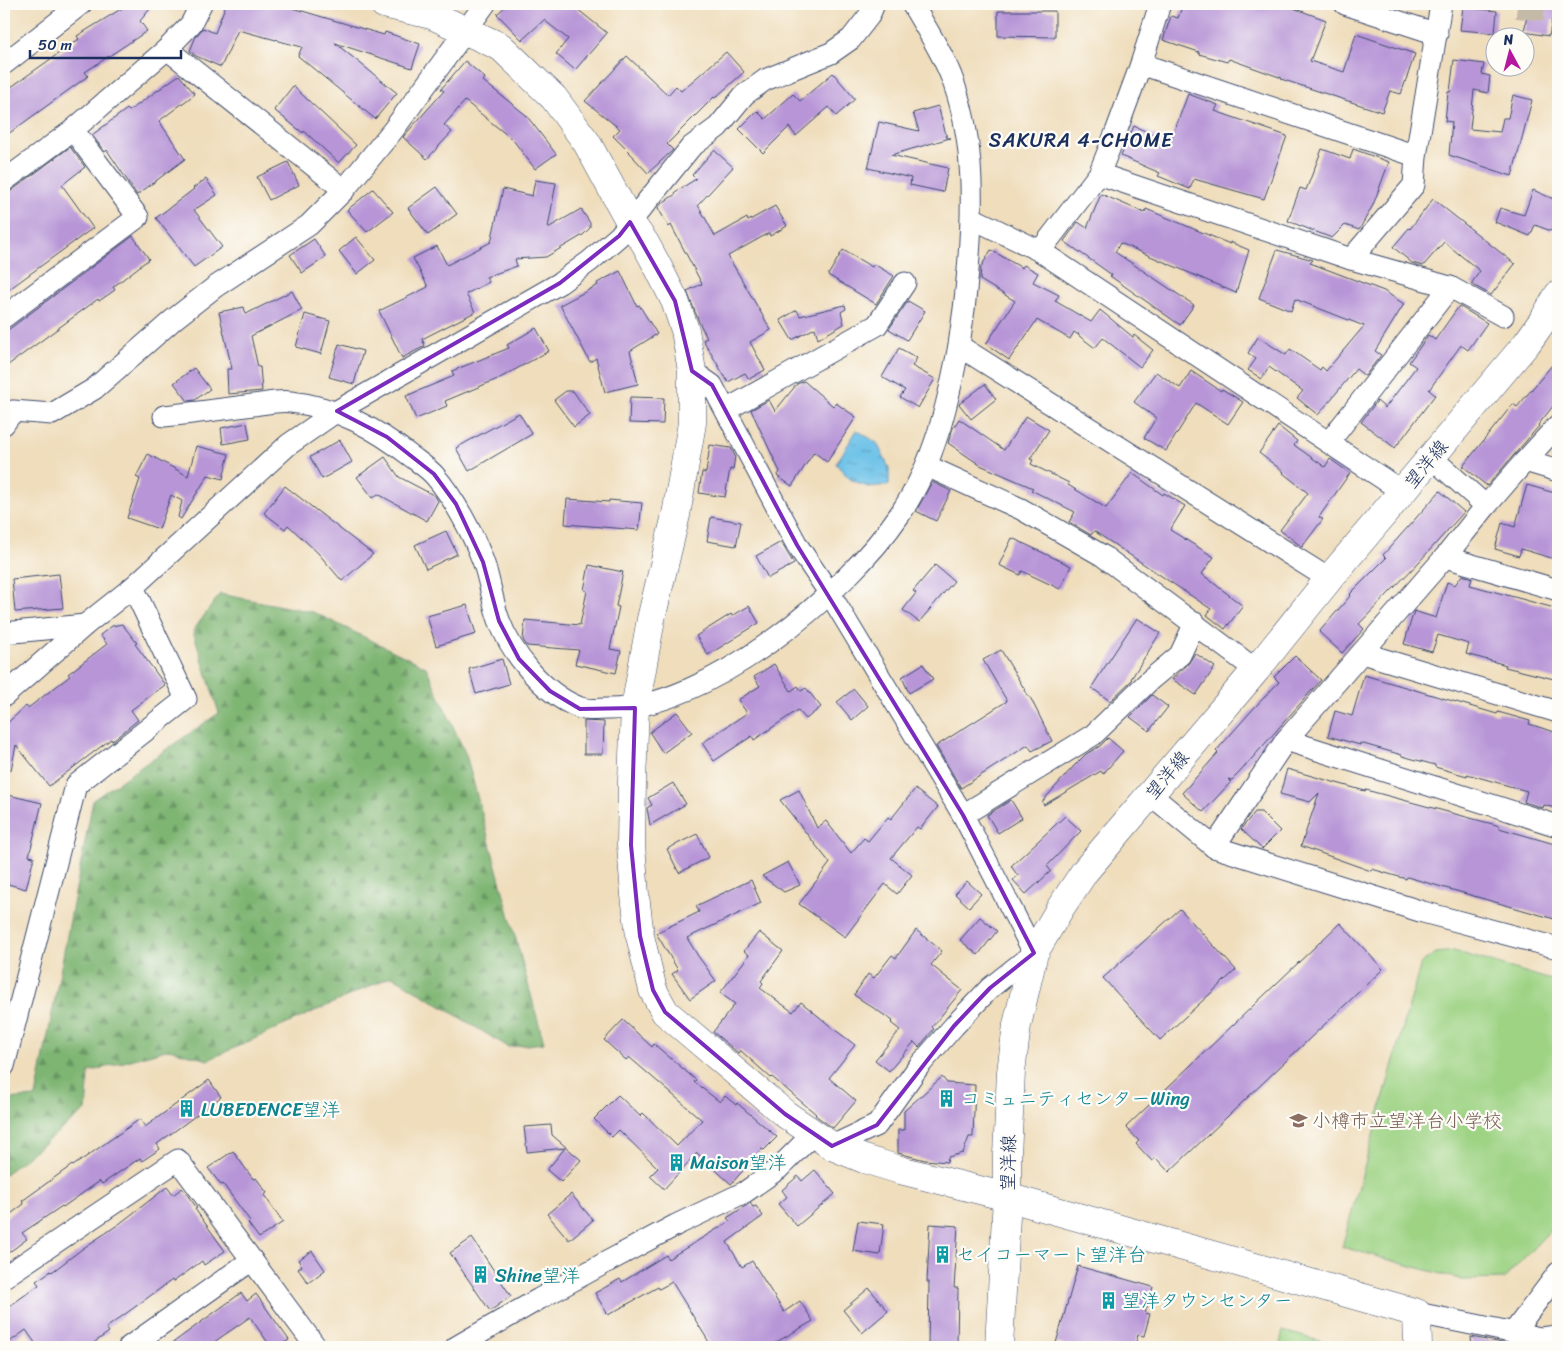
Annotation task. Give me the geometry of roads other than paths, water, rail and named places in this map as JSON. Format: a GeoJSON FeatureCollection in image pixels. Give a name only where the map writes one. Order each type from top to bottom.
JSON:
{"type":"FeatureCollection","features":[{"type":"Feature","properties":{"kind":"street"},"geometry":{"type":"LineString","coordinates":[[4,64],[81,4]]}},
{"type":"Feature","properties":{"kind":"street"},"geometry":{"type":"LineString","coordinates":[[4,181],[73,130],[167,49],[191,24],[201,4]]}},
{"type":"Feature","properties":{"kind":"street"},"geometry":{"type":"LineString","coordinates":[[384,4],[432,15],[501,47],[554,98],[587,143],[630,222],[645,243],[675,301],[685,330],[692,371],[692,423],[676,515],[651,618],[635,708],[632,781],[631,845],[640,936],[652,990],[665,1012],[785,1114],[823,1139],[864,1159],[1007,1197],[1417,1313],[1540,1338],[1558,1336]]}},
{"type":"Feature","properties":{"kind":"street"},"geometry":{"type":"LineString","coordinates":[[4,424],[13,411],[52,414],[94,389],[174,319],[215,287],[309,225],[344,190],[394,129],[485,4]]}},
{"type":"Feature","properties":{"kind":"street"},"geometry":{"type":"LineString","coordinates":[[4,696],[85,625],[133,587],[288,445],[337,411],[560,284],[590,261],[619,236],[691,147],[718,127],[744,94],[765,80],[832,53],[851,39],[869,16],[874,4]]}},
{"type":"Feature","properties":{"kind":"street"},"geometry":{"type":"LineString","coordinates":[[164,416],[288,401],[337,411],[386,437],[434,474],[456,504],[484,562],[499,621],[519,658],[550,691],[580,709],[635,708],[684,692],[745,660],[802,618],[830,594],[866,558],[900,514],[927,466],[952,383],[964,319],[972,218],[970,149],[954,82],[912,4]]}},
{"type":"Feature","properties":{"kind":"street"},"geometry":{"type":"LineString","coordinates":[[1040,251],[1099,174],[1141,64],[1160,4]]}},
{"type":"Feature","properties":{"kind":"street"},"geometry":{"type":"LineString","coordinates":[[1345,4],[1436,34]]}},
{"type":"Feature","properties":{"kind":"street"},"geometry":{"type":"LineString","coordinates":[[1351,259],[1414,185],[1416,156],[1440,4]]}},
{"type":"Feature","properties":{"kind":"street"},"geometry":{"type":"LineString","coordinates":[[167,49],[344,190]]}},
{"type":"Feature","properties":{"kind":"street"},"geometry":{"type":"LineString","coordinates":[[1141,64],[1416,156]]}},
{"type":"Feature","properties":{"kind":"street"},"geometry":{"type":"LineString","coordinates":[[4,317],[138,217],[73,130]]}},
{"type":"Feature","properties":{"kind":"street"},"geometry":{"type":"LineString","coordinates":[[1099,174],[1351,259],[1450,287],[1503,316]]}},
{"type":"Feature","properties":{"kind":"street"},"geometry":{"type":"LineString","coordinates":[[972,218],[1040,251],[1403,492]]}},
{"type":"Feature","properties":{"kind":"street"},"geometry":{"type":"LineString","coordinates":[[726,410],[877,325],[905,283]]}},
{"type":"Feature","properties":{"kind":"street"},"geometry":{"type":"LineString","coordinates":[[1329,442],[1450,287]]}},
{"type":"Feature","properties":{"kind":"street","name":"望洋線"},"geometry":{"type":"LineString","coordinates":[[999,1347],[1011,1072],[1017,1025],[1034,953],[1085,871],[1256,670],[1329,579],[1527,343],[1558,295]]}},
{"type":"Feature","properties":{"kind":"street"},"geometry":{"type":"LineString","coordinates":[[959,346],[1329,579]]}},
{"type":"Feature","properties":{"kind":"street"},"geometry":{"type":"LineString","coordinates":[[456,1347],[595,1268],[676,1225],[745,1192],[823,1139],[877,1125],[919,1066],[954,1026],[990,988],[1034,953],[962,815],[830,594],[797,545],[712,385],[692,371]]}},
{"type":"Feature","properties":{"kind":"street"},"geometry":{"type":"LineString","coordinates":[[1214,846],[1286,740],[1445,557],[1486,506],[1558,425]]}},
{"type":"Feature","properties":{"kind":"street"},"geometry":{"type":"LineString","coordinates":[[1431,457],[1486,506]]}},
{"type":"Feature","properties":{"kind":"street"},"geometry":{"type":"LineString","coordinates":[[1525,461],[1558,471]]}},
{"type":"Feature","properties":{"kind":"street"},"geometry":{"type":"LineString","coordinates":[[927,466],[1021,509],[1102,556],[1256,670]]}},
{"type":"Feature","properties":{"kind":"street"},"geometry":{"type":"LineString","coordinates":[[1445,557],[1558,590]]}},
{"type":"Feature","properties":{"kind":"street"},"geometry":{"type":"LineString","coordinates":[[4,1066],[76,785],[186,699],[133,587]]}},
{"type":"Feature","properties":{"kind":"street"},"geometry":{"type":"LineString","coordinates":[[962,815],[1093,735],[1150,680],[1180,655],[1195,624]]}},
{"type":"Feature","properties":{"kind":"street"},"geometry":{"type":"LineString","coordinates":[[4,633],[85,625]]}},
{"type":"Feature","properties":{"kind":"street"},"geometry":{"type":"LineString","coordinates":[[1362,652],[1558,712]]}},
{"type":"Feature","properties":{"kind":"street"},"geometry":{"type":"LineString","coordinates":[[1286,740],[1558,826]]}},
{"type":"Feature","properties":{"kind":"street"},"geometry":{"type":"LineString","coordinates":[[1151,795],[1214,846],[1423,912],[1558,948]]}},
{"type":"Feature","properties":{"kind":"street"},"geometry":{"type":"LineString","coordinates":[[4,1278],[178,1160],[316,1347]]}},
{"type":"Feature","properties":{"kind":"street"},"geometry":{"type":"LineString","coordinates":[[129,1347],[252,1260]]}},
{"type":"Feature","properties":{"kind":"street"},"geometry":{"type":"LineString","coordinates":[[1513,1333],[1558,1273]]}},
{"type":"Feature","properties":{"kind":"street"},"geometry":{"type":"LineString","coordinates":[[1417,1313],[1418,1347]]}},
{"type":"Feature","properties":{"kind":"water"},"geometry":{"type":"Polygon","coordinates":[[[857,430],[877,443],[889,468],[889,485],[868,487],[850,479],[836,464],[857,430]]]}},
{"type":"Feature","properties":{"kind":"tunnel"},"geometry":{"type":"LineString","coordinates":[[1517,4],[1558,8]]}},
{"type":"Feature","properties":{"kind":"place","name":"コミュニティセンターWing"},"geometry":{"type":"Point","coordinates":[947,1098]}},
{"type":"Feature","properties":{"kind":"place","name":"LUBEDENCE望洋"},"geometry":{"type":"Point","coordinates":[187,1109]}},
{"type":"Feature","properties":{"kind":"place","name":"小樽市立望洋台小学校"},"geometry":{"type":"Point","coordinates":[1298,1120]}},
{"type":"Feature","properties":{"kind":"place","name":"Maison望洋"},"geometry":{"type":"Point","coordinates":[676,1162]}},
{"type":"Feature","properties":{"kind":"place","name":"セイコーマート望洋台"},"geometry":{"type":"Point","coordinates":[942,1254]}},
{"type":"Feature","properties":{"kind":"place","name":"Shine望洋"},"geometry":{"type":"Point","coordinates":[481,1275]}},
{"type":"Feature","properties":{"kind":"place","name":"望洋タウンセンター"},"geometry":{"type":"Point","coordinates":[1108,1300]}},
{"type":"Feature","properties":{"kind":"district","name":"SAKURA 4-CHOME"},"geometry":{"type":"Point","coordinates":[1081,140]}}]}
